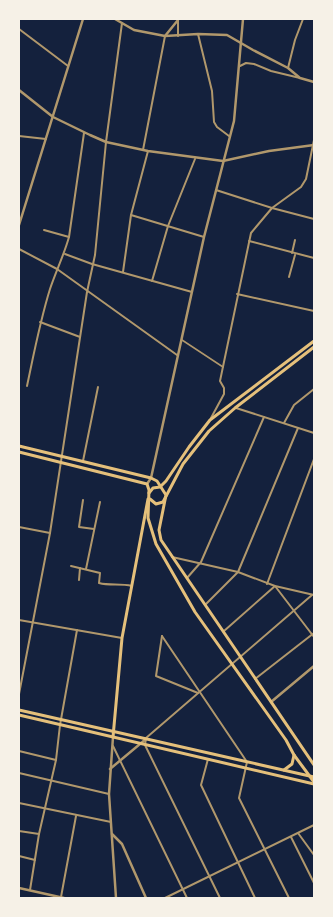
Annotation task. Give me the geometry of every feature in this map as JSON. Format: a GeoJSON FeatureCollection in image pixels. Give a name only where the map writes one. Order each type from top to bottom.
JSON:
{"type":"FeatureCollection","features":[{"type":"Feature","properties":{"kind":"main road"},"geometry":{"type":"LineString","coordinates":[[113,737],[122,638],[133,586],[142,520],[153,488],[160,487],[191,443],[210,420],[314,341]]}},
{"type":"Feature","properties":{"kind":"main road"},"geometry":{"type":"LineString","coordinates":[[314,347],[234,408],[209,431],[196,446],[174,479],[166,498],[159,530],[160,538],[171,556],[206,604],[240,658],[314,765]]}},
{"type":"Feature","properties":{"kind":"main road"},"geometry":{"type":"LineString","coordinates":[[191,443],[196,446]]}},
{"type":"Feature","properties":{"kind":"main road"},"geometry":{"type":"LineString","coordinates":[[19,446],[151,478],[157,481],[165,492],[166,498]]}},
{"type":"Feature","properties":{"kind":"main road"},"geometry":{"type":"LineString","coordinates":[[19,452],[147,484],[149,497],[148,518],[156,544],[196,612],[286,740],[294,755],[314,783]]}},
{"type":"Feature","properties":{"kind":"main road"},"geometry":{"type":"LineString","coordinates":[[149,497],[152,502],[160,504],[166,498]]}},
{"type":"Feature","properties":{"kind":"main road"},"geometry":{"type":"LineString","coordinates":[[19,710],[314,777]]}},
{"type":"Feature","properties":{"kind":"main road"},"geometry":{"type":"LineString","coordinates":[[19,715],[314,783]]}},
{"type":"Feature","properties":{"kind":"main road"},"geometry":{"type":"LineString","coordinates":[[284,770],[292,764],[294,755]]}},
{"type":"Feature","properties":{"kind":"street"},"geometry":{"type":"LineString","coordinates":[[19,225],[83,19]]}},
{"type":"Feature","properties":{"kind":"street"},"geometry":{"type":"LineString","coordinates":[[115,19],[134,30],[165,36],[198,34],[227,35],[288,68],[300,78]]}},
{"type":"Feature","properties":{"kind":"street"},"geometry":{"type":"LineString","coordinates":[[147,484],[151,478],[204,237],[234,121],[243,19]]}},
{"type":"Feature","properties":{"kind":"street"},"geometry":{"type":"LineString","coordinates":[[288,68],[295,40],[303,19]]}},
{"type":"Feature","properties":{"kind":"street"},"geometry":{"type":"LineString","coordinates":[[143,150],[165,36],[178,20]]}},
{"type":"Feature","properties":{"kind":"street"},"geometry":{"type":"LineString","coordinates":[[178,20],[178,36]]}},
{"type":"Feature","properties":{"kind":"street"},"geometry":{"type":"LineString","coordinates":[[19,694],[50,533],[87,292],[95,254],[106,142],[122,23]]}},
{"type":"Feature","properties":{"kind":"street"},"geometry":{"type":"LineString","coordinates":[[19,29],[68,66]]}},
{"type":"Feature","properties":{"kind":"street"},"geometry":{"type":"LineString","coordinates":[[198,34],[212,91],[214,122],[217,127],[229,136]]}},
{"type":"Feature","properties":{"kind":"street"},"geometry":{"type":"LineString","coordinates":[[240,66],[246,63],[254,64],[271,71],[314,82]]}},
{"type":"Feature","properties":{"kind":"street"},"geometry":{"type":"LineString","coordinates":[[19,90],[53,117],[84,132],[106,142],[148,151],[195,159],[223,161],[269,151],[314,145]]}},
{"type":"Feature","properties":{"kind":"street"},"geometry":{"type":"LineString","coordinates":[[27,386],[40,322],[57,269],[65,254],[69,237],[84,132]]}},
{"type":"Feature","properties":{"kind":"street"},"geometry":{"type":"LineString","coordinates":[[19,136],[46,139]]}},
{"type":"Feature","properties":{"kind":"street"},"geometry":{"type":"LineString","coordinates":[[210,420],[224,394],[224,388],[220,383],[222,366],[251,233],[272,208],[301,187],[306,179],[314,140]]}},
{"type":"Feature","properties":{"kind":"street"},"geometry":{"type":"LineString","coordinates":[[123,272],[132,215],[148,151]]}},
{"type":"Feature","properties":{"kind":"street"},"geometry":{"type":"LineString","coordinates":[[152,281],[168,226],[195,159]]}},
{"type":"Feature","properties":{"kind":"street"},"geometry":{"type":"LineString","coordinates":[[216,190],[272,208],[314,219]]}},
{"type":"Feature","properties":{"kind":"street"},"geometry":{"type":"LineString","coordinates":[[132,215],[204,237]]}},
{"type":"Feature","properties":{"kind":"street"},"geometry":{"type":"LineString","coordinates":[[44,230],[69,237]]}},
{"type":"Feature","properties":{"kind":"street"},"geometry":{"type":"LineString","coordinates":[[289,277],[295,240]]}},
{"type":"Feature","properties":{"kind":"street"},"geometry":{"type":"LineString","coordinates":[[249,241],[293,254],[314,258]]}},
{"type":"Feature","properties":{"kind":"street"},"geometry":{"type":"LineString","coordinates":[[19,249],[57,269],[87,292],[177,355]]}},
{"type":"Feature","properties":{"kind":"street"},"geometry":{"type":"LineString","coordinates":[[65,254],[92,264],[192,292]]}},
{"type":"Feature","properties":{"kind":"street"},"geometry":{"type":"LineString","coordinates":[[237,294],[314,311]]}},
{"type":"Feature","properties":{"kind":"street"},"geometry":{"type":"LineString","coordinates":[[40,322],[80,337]]}},
{"type":"Feature","properties":{"kind":"street"},"geometry":{"type":"LineString","coordinates":[[181,339],[222,366]]}},
{"type":"Feature","properties":{"kind":"street"},"geometry":{"type":"LineString","coordinates":[[83,461],[98,387]]}},
{"type":"Feature","properties":{"kind":"street"},"geometry":{"type":"LineString","coordinates":[[284,423],[294,404],[314,389]]}},
{"type":"Feature","properties":{"kind":"street"},"geometry":{"type":"LineString","coordinates":[[234,408],[314,432]]}},
{"type":"Feature","properties":{"kind":"street"},"geometry":{"type":"LineString","coordinates":[[187,578],[201,562],[264,417]]}},
{"type":"Feature","properties":{"kind":"street"},"geometry":{"type":"LineString","coordinates":[[206,604],[238,572],[298,428]]}},
{"type":"Feature","properties":{"kind":"street"},"geometry":{"type":"LineString","coordinates":[[267,584],[314,459]]}},
{"type":"Feature","properties":{"kind":"street"},"geometry":{"type":"LineString","coordinates":[[83,500],[79,527],[94,529]]}},
{"type":"Feature","properties":{"kind":"street"},"geometry":{"type":"LineString","coordinates":[[86,569],[100,502]]}},
{"type":"Feature","properties":{"kind":"street"},"geometry":{"type":"LineString","coordinates":[[19,527],[50,533]]}},
{"type":"Feature","properties":{"kind":"street"},"geometry":{"type":"LineString","coordinates":[[171,556],[238,572],[267,584],[313,595]]}},
{"type":"Feature","properties":{"kind":"street"},"geometry":{"type":"LineString","coordinates":[[70,566],[100,573],[99,583],[112,586],[118,583],[133,586]]}},
{"type":"Feature","properties":{"kind":"street"},"geometry":{"type":"LineString","coordinates":[[79,580],[80,568]]}},
{"type":"Feature","properties":{"kind":"street"},"geometry":{"type":"LineString","coordinates":[[256,680],[313,635],[275,586]]}},
{"type":"Feature","properties":{"kind":"street"},"geometry":{"type":"LineString","coordinates":[[224,631],[275,586]]}},
{"type":"Feature","properties":{"kind":"street"},"geometry":{"type":"LineString","coordinates":[[110,769],[313,595]]}},
{"type":"Feature","properties":{"kind":"street"},"geometry":{"type":"LineString","coordinates":[[19,620],[122,638]]}},
{"type":"Feature","properties":{"kind":"street"},"geometry":{"type":"LineString","coordinates":[[30,890],[39,834],[56,760],[60,724],[77,630]]}},
{"type":"Feature","properties":{"kind":"street"},"geometry":{"type":"LineString","coordinates":[[199,692],[156,676],[162,636],[247,762],[247,768],[239,798],[289,898]]}},
{"type":"Feature","properties":{"kind":"street"},"geometry":{"type":"LineString","coordinates":[[271,702],[314,666]]}},
{"type":"Feature","properties":{"kind":"street"},"geometry":{"type":"LineString","coordinates":[[113,737],[109,794],[116,898]]}},
{"type":"Feature","properties":{"kind":"street"},"geometry":{"type":"LineString","coordinates":[[146,738],[145,745],[220,898]]}},
{"type":"Feature","properties":{"kind":"street"},"geometry":{"type":"LineString","coordinates":[[112,744],[187,898]]}},
{"type":"Feature","properties":{"kind":"street"},"geometry":{"type":"LineString","coordinates":[[19,751],[56,760]]}},
{"type":"Feature","properties":{"kind":"street"},"geometry":{"type":"LineString","coordinates":[[208,758],[201,785],[255,898]]}},
{"type":"Feature","properties":{"kind":"street"},"geometry":{"type":"LineString","coordinates":[[19,774],[109,794]]}},
{"type":"Feature","properties":{"kind":"street"},"geometry":{"type":"LineString","coordinates":[[19,803],[76,816],[111,822]]}},
{"type":"Feature","properties":{"kind":"street"},"geometry":{"type":"LineString","coordinates":[[19,888],[63,898],[76,816]]}},
{"type":"Feature","properties":{"kind":"street"},"geometry":{"type":"LineString","coordinates":[[165,898],[314,825]]}},
{"type":"Feature","properties":{"kind":"street"},"geometry":{"type":"LineString","coordinates":[[19,831],[39,834]]}},
{"type":"Feature","properties":{"kind":"street"},"geometry":{"type":"LineString","coordinates":[[298,833],[314,855]]}},
{"type":"Feature","properties":{"kind":"street"},"geometry":{"type":"LineString","coordinates":[[111,834],[122,844],[146,898]]}},
{"type":"Feature","properties":{"kind":"street"},"geometry":{"type":"LineString","coordinates":[[291,837],[314,884]]}},
{"type":"Feature","properties":{"kind":"street"},"geometry":{"type":"LineString","coordinates":[[19,856],[35,860]]}}]}
